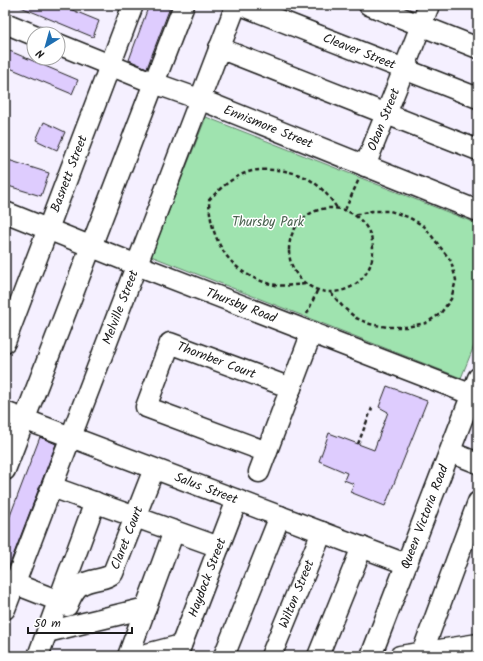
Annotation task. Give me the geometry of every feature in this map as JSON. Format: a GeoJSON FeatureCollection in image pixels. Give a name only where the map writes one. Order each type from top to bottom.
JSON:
{"type":"FeatureCollection","features":[{"type":"Feature","properties":{"kind":"street","name":"Basnett Street"},"geometry":{"type":"LineString","coordinates":[[5,342],[133,5]]}},
{"type":"Feature","properties":{"kind":"street"},"geometry":{"type":"LineString","coordinates":[[5,470],[184,5]]}},
{"type":"Feature","properties":{"kind":"street","name":"Melville Street"},"geometry":{"type":"LineString","coordinates":[[5,609],[10,582],[52,487],[72,437],[199,99],[236,5]]}},
{"type":"Feature","properties":{"kind":"street","name":"Cleaver Street"},"geometry":{"type":"LineString","coordinates":[[241,5],[478,98]]}},
{"type":"Feature","properties":{"kind":"street"},"geometry":{"type":"LineString","coordinates":[[369,5],[478,48]]}},
{"type":"Feature","properties":{"kind":"street","name":"Oban Street"},"geometry":{"type":"LineString","coordinates":[[362,172],[429,5]]}},
{"type":"Feature","properties":{"kind":"street"},"geometry":{"type":"LineString","coordinates":[[5,23],[26,31]]}},
{"type":"Feature","properties":{"kind":"street","name":"Ennismore Street"},"geometry":{"type":"LineString","coordinates":[[66,47],[110,66],[199,99],[362,172],[478,212]]}},
{"type":"Feature","properties":{"kind":"street"},"geometry":{"type":"LineString","coordinates":[[219,48],[478,150]]}},
{"type":"Feature","properties":{"kind":"street","name":"Thursby Road"},"geometry":{"type":"LineString","coordinates":[[5,212],[306,330],[476,390]]}},
{"type":"Feature","properties":{"kind":"street"},"geometry":{"type":"LineString","coordinates":[[259,472],[290,388],[306,330]]}},
{"type":"Feature","properties":{"kind":"street","name":"Thornber Court"},"geometry":{"type":"LineString","coordinates":[[267,452],[146,407],[170,343],[290,388]]}},
{"type":"Feature","properties":{"kind":"street","name":"Queen Victoria Road"},"geometry":{"type":"LineString","coordinates":[[371,656],[450,452],[476,390]]}},
{"type":"Feature","properties":{"kind":"street","name":"Salus Street"},"geometry":{"type":"LineString","coordinates":[[5,412],[406,564]]}},
{"type":"Feature","properties":{"kind":"street"},"geometry":{"type":"LineString","coordinates":[[450,452],[478,463]]}},
{"type":"Feature","properties":{"kind":"street","name":"Claret Court"},"geometry":{"type":"LineString","coordinates":[[63,603],[85,582],[104,578],[113,573],[154,468]]}},
{"type":"Feature","properties":{"kind":"street"},"geometry":{"type":"LineString","coordinates":[[52,487],[219,547]]}},
{"type":"Feature","properties":{"kind":"street","name":"Haydock Street"},"geometry":{"type":"LineString","coordinates":[[179,651],[237,500]]}},
{"type":"Feature","properties":{"kind":"street"},"geometry":{"type":"LineString","coordinates":[[38,656],[47,632],[63,603],[95,502]]}},
{"type":"Feature","properties":{"kind":"street"},"geometry":{"type":"LineString","coordinates":[[422,653],[478,502]]}},
{"type":"Feature","properties":{"kind":"street"},"geometry":{"type":"LineString","coordinates":[[224,656],[280,516]]}},
{"type":"Feature","properties":{"kind":"street"},"geometry":{"type":"LineString","coordinates":[[128,656],[174,531]]}},
{"type":"Feature","properties":{"kind":"street","name":"Wilton Street"},"geometry":{"type":"LineString","coordinates":[[271,656],[322,532]]}},
{"type":"Feature","properties":{"kind":"street"},"geometry":{"type":"LineString","coordinates":[[318,656],[362,547]]}},
{"type":"Feature","properties":{"kind":"street"},"geometry":{"type":"LineString","coordinates":[[10,582],[63,603]]}},
{"type":"Feature","properties":{"kind":"street"},"geometry":{"type":"LineString","coordinates":[[47,632],[146,608]]}},
{"type":"Feature","properties":{"kind":"street"},"geometry":{"type":"LineString","coordinates":[[400,656],[478,644]]}},
{"type":"Feature","properties":{"kind":"street"},"geometry":{"type":"LineString","coordinates":[[139,656],[179,651]]}},
{"type":"Feature","properties":{"kind":"path"},"geometry":{"type":"LineString","coordinates":[[305,284],[272,284],[259,280],[244,272],[232,262],[221,248],[213,231],[209,200],[226,184],[238,177],[252,171],[268,170],[300,174],[328,194],[337,208]]}},
{"type":"Feature","properties":{"kind":"path"},"geometry":{"type":"LineString","coordinates":[[345,210],[362,172]]}},
{"type":"Feature","properties":{"kind":"path"},"geometry":{"type":"LineString","coordinates":[[322,208],[337,208],[354,215],[362,221],[370,232],[374,246],[373,260],[367,273],[358,284],[345,291],[331,293],[317,291],[305,284],[296,274],[290,261],[289,248],[292,234],[299,222],[310,214],[322,208]]}},
{"type":"Feature","properties":{"kind":"path"},"geometry":{"type":"LineString","coordinates":[[331,293],[343,308],[356,318],[370,324],[387,327],[406,327],[426,323],[440,314],[451,299],[456,280],[451,261],[424,226],[390,211],[372,211],[354,215]]}},
{"type":"Feature","properties":{"kind":"path"},"geometry":{"type":"LineString","coordinates":[[306,330],[317,291]]}},
{"type":"Feature","properties":{"kind":"path"},"geometry":{"type":"LineString","coordinates":[[358,444],[372,408]]}},
{"type":"Feature","properties":{"kind":"green space","name":"Thursby Park"},"geometry":{"type":"Polygon","coordinates":[[[206,117],[478,224],[478,336],[461,378],[151,256],[206,117]]]}},
{"type":"Feature","properties":{"kind":"building"},"geometry":{"type":"Polygon","coordinates":[[[16,5],[60,5],[99,21],[93,37],[16,5]]]}},
{"type":"Feature","properties":{"kind":"building"},"geometry":{"type":"Polygon","coordinates":[[[149,5],[171,5],[147,68],[129,60],[149,5]]]}},
{"type":"Feature","properties":{"kind":"building"},"geometry":{"type":"Polygon","coordinates":[[[5,49],[26,58],[26,66],[45,66],[78,80],[72,94],[5,66],[5,49]]]}},
{"type":"Feature","properties":{"kind":"building"},"geometry":{"type":"Polygon","coordinates":[[[44,122],[65,132],[57,150],[36,140],[44,122]]]}},
{"type":"Feature","properties":{"kind":"building"},"geometry":{"type":"Polygon","coordinates":[[[5,159],[49,173],[41,196],[5,185],[5,159]]]}},
{"type":"Feature","properties":{"kind":"building"},"geometry":{"type":"Polygon","coordinates":[[[387,386],[427,401],[385,506],[350,492],[354,484],[344,480],[347,473],[319,461],[329,433],[374,450],[388,412],[379,407],[387,386]]]}},
{"type":"Feature","properties":{"kind":"building"},"geometry":{"type":"Polygon","coordinates":[[[40,437],[56,444],[8,569],[5,569],[5,529],[40,437]]]}}]}
